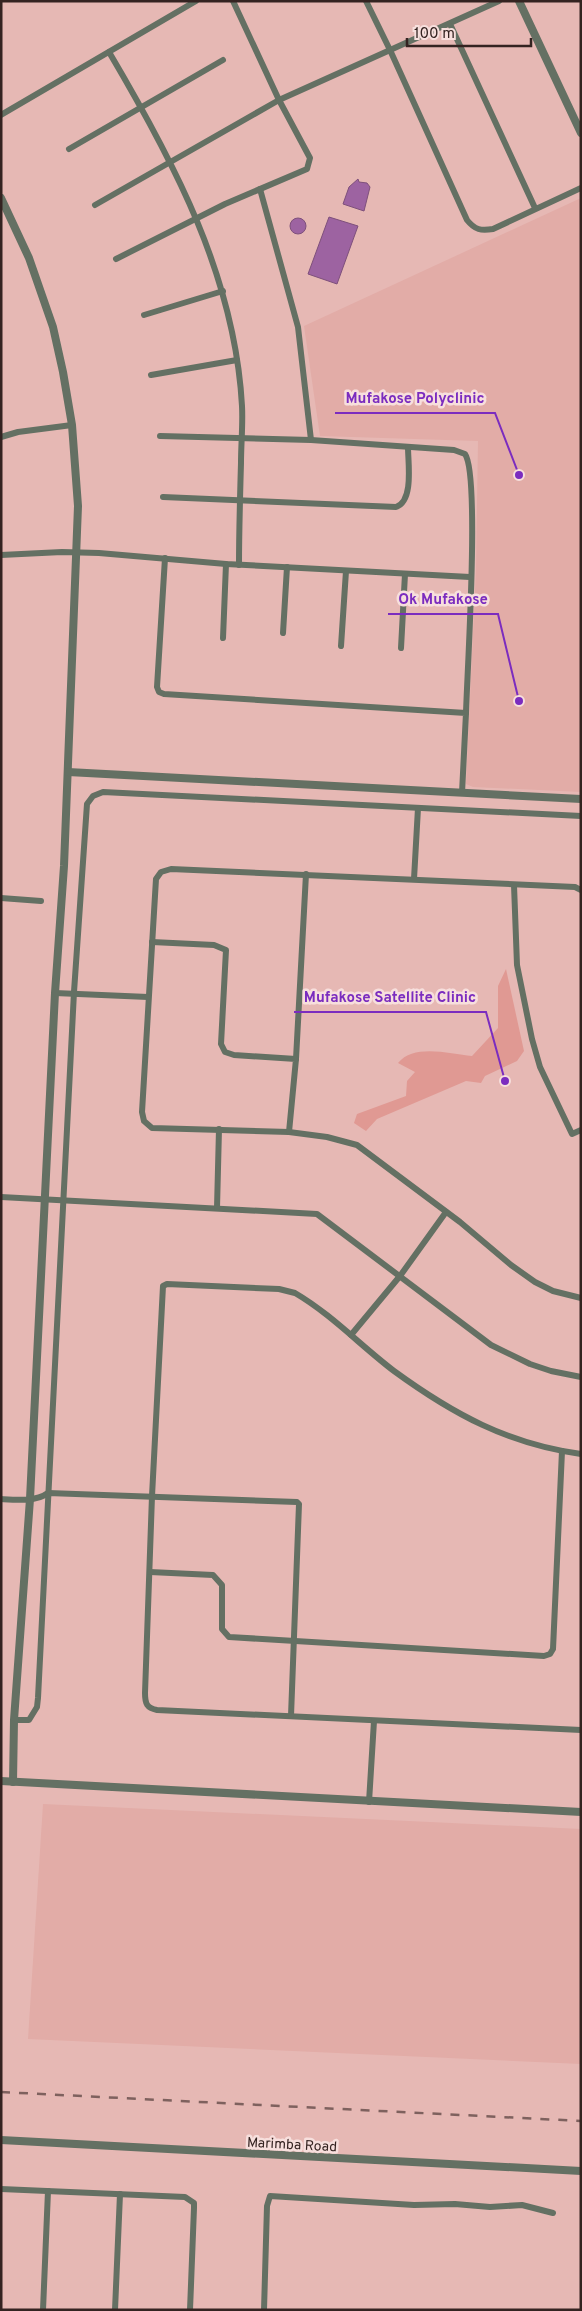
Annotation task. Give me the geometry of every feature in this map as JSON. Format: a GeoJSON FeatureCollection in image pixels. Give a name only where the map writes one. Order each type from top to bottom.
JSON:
{"type":"FeatureCollection","features":[{"type":"Feature","properties":{"kind":"street"},"geometry":{"type":"LineString","coordinates":[[1,115],[196,1]]}},
{"type":"Feature","properties":{"kind":"street"},"geometry":{"type":"LineString","coordinates":[[116,259],[225,204],[307,169],[310,162],[233,1]]}},
{"type":"Feature","properties":{"kind":"street"},"geometry":{"type":"LineString","coordinates":[[366,1],[471,225],[477,230],[493,229],[581,188]]}},
{"type":"Feature","properties":{"kind":"street"},"geometry":{"type":"LineString","coordinates":[[96,204],[279,100],[499,1]]}},
{"type":"Feature","properties":{"kind":"street"},"geometry":{"type":"LineString","coordinates":[[519,1],[581,133]]}},
{"type":"Feature","properties":{"kind":"street"},"geometry":{"type":"LineString","coordinates":[[450,24],[535,208]]}},
{"type":"Feature","properties":{"kind":"street"},"geometry":{"type":"LineString","coordinates":[[110,52],[170,161],[197,219],[223,291],[237,360],[242,407],[239,564]]}},
{"type":"Feature","properties":{"kind":"street"},"geometry":{"type":"LineString","coordinates":[[70,149],[223,60]]}},
{"type":"Feature","properties":{"kind":"street"},"geometry":{"type":"LineString","coordinates":[[260,189],[298,327],[311,440]]}},
{"type":"Feature","properties":{"kind":"street"},"geometry":{"type":"LineString","coordinates":[[1,198],[29,258],[53,328],[64,372],[72,425],[78,506],[68,772],[30,1499],[14,1720],[13,1782]]}},
{"type":"Feature","properties":{"kind":"street"},"geometry":{"type":"LineString","coordinates":[[144,315],[223,291]]}},
{"type":"Feature","properties":{"kind":"street"},"geometry":{"type":"LineString","coordinates":[[151,375],[237,360]]}},
{"type":"Feature","properties":{"kind":"street"},"geometry":{"type":"LineString","coordinates":[[1,437],[18,432],[72,425]]}},
{"type":"Feature","properties":{"kind":"street"},"geometry":{"type":"LineString","coordinates":[[160,436],[241,436],[460,450],[468,458],[472,522],[462,793]]}},
{"type":"Feature","properties":{"kind":"street"},"geometry":{"type":"LineString","coordinates":[[163,497],[396,507],[404,503],[408,495],[408,447]]}},
{"type":"Feature","properties":{"kind":"street"},"geometry":{"type":"LineString","coordinates":[[1,555],[76,552],[226,564],[470,576]]}},
{"type":"Feature","properties":{"kind":"street"},"geometry":{"type":"LineString","coordinates":[[165,558],[157,687],[159,692],[164,694],[466,713]]}},
{"type":"Feature","properties":{"kind":"street"},"geometry":{"type":"LineString","coordinates":[[223,638],[226,564]]}},
{"type":"Feature","properties":{"kind":"street"},"geometry":{"type":"LineString","coordinates":[[283,633],[287,567]]}},
{"type":"Feature","properties":{"kind":"street"},"geometry":{"type":"LineString","coordinates":[[341,646],[346,571]]}},
{"type":"Feature","properties":{"kind":"street"},"geometry":{"type":"LineString","coordinates":[[401,648],[405,574]]}},
{"type":"Feature","properties":{"kind":"street"},"geometry":{"type":"LineString","coordinates":[[68,772],[581,800]]}},
{"type":"Feature","properties":{"kind":"street"},"geometry":{"type":"LineString","coordinates":[[14,1720],[29,1720],[37,1707],[62,1200],[87,804],[93,796],[103,792],[581,816]]}},
{"type":"Feature","properties":{"kind":"street"},"geometry":{"type":"LineString","coordinates":[[414,879],[418,808]]}},
{"type":"Feature","properties":{"kind":"street"},"geometry":{"type":"LineString","coordinates":[[581,890],[575,887],[514,886],[414,879],[166,869],[161,872],[156,880],[142,1112],[144,1121],[152,1128],[289,1132],[327,1137],[357,1145],[446,1212],[511,1266],[553,1291],[581,1298]]}},
{"type":"Feature","properties":{"kind":"street"},"geometry":{"type":"LineString","coordinates":[[289,1132],[296,1058],[306,874]]}},
{"type":"Feature","properties":{"kind":"street"},"geometry":{"type":"LineString","coordinates":[[514,886],[517,965],[532,1039],[540,1067],[572,1134],[581,1130]]}},
{"type":"Feature","properties":{"kind":"street"},"geometry":{"type":"LineString","coordinates":[[1,898],[41,901]]}},
{"type":"Feature","properties":{"kind":"street"},"geometry":{"type":"LineString","coordinates":[[152,942],[214,945],[226,950],[221,1044],[225,1052],[234,1055],[296,1058]]}},
{"type":"Feature","properties":{"kind":"street"},"geometry":{"type":"LineString","coordinates":[[55,993],[74,992],[148,997]]}},
{"type":"Feature","properties":{"kind":"street"},"geometry":{"type":"LineString","coordinates":[[217,1208],[219,1129]]}},
{"type":"Feature","properties":{"kind":"street"},"geometry":{"type":"LineString","coordinates":[[1,1197],[317,1214],[491,1345],[510,1355],[551,1371],[581,1377]]}},
{"type":"Feature","properties":{"kind":"street"},"geometry":{"type":"LineString","coordinates":[[351,1336],[400,1276],[446,1212]]}},
{"type":"Feature","properties":{"kind":"street"},"geometry":{"type":"LineString","coordinates":[[581,1454],[531,1445],[492,1431],[456,1413],[394,1371],[300,1295],[289,1290],[168,1284],[163,1286],[152,1496],[145,1694],[145,1702],[148,1706],[157,1710],[581,1730]]}},
{"type":"Feature","properties":{"kind":"street"},"geometry":{"type":"LineString","coordinates":[[150,1572],[213,1575],[222,1586],[222,1629],[229,1637],[544,1656],[550,1654],[553,1649],[562,1451]]}},
{"type":"Feature","properties":{"kind":"street"},"geometry":{"type":"LineString","coordinates":[[1,1499],[40,1498],[48,1493],[152,1496],[299,1504],[291,1716]]}},
{"type":"Feature","properties":{"kind":"street"},"geometry":{"type":"LineString","coordinates":[[369,1802],[374,1721]]}},
{"type":"Feature","properties":{"kind":"street"},"geometry":{"type":"LineString","coordinates":[[1,1781],[581,1812]]}},
{"type":"Feature","properties":{"kind":"street","name":"Marimba Road"},"geometry":{"type":"LineString","coordinates":[[1,2140],[581,2171]]}},
{"type":"Feature","properties":{"kind":"street"},"geometry":{"type":"LineString","coordinates":[[1,2189],[186,2196],[194,2203],[190,2310]]}},
{"type":"Feature","properties":{"kind":"street"},"geometry":{"type":"LineString","coordinates":[[43,2310],[48,2191]]}},
{"type":"Feature","properties":{"kind":"street"},"geometry":{"type":"LineString","coordinates":[[115,2310],[120,2194]]}},
{"type":"Feature","properties":{"kind":"street"},"geometry":{"type":"LineString","coordinates":[[264,2310],[267,2206],[270,2196],[414,2205],[455,2204],[490,2207],[522,2205],[553,2213]]}},
{"type":"Feature","properties":{"kind":"shaded area"},"geometry":{"type":"Polygon","coordinates":[[[358,179],[359,182],[367,183],[370,187],[364,211],[343,204],[349,187],[358,179]]]}},
{"type":"Feature","properties":{"kind":"shaded area"},"geometry":{"type":"Polygon","coordinates":[[[581,198],[581,792],[473,787],[466,784],[476,569],[478,441],[320,436],[304,326],[581,198]]]}},
{"type":"Feature","properties":{"kind":"shaded area"},"geometry":{"type":"Polygon","coordinates":[[[329,217],[358,226],[337,284],[308,274],[329,217]]]}},
{"type":"Feature","properties":{"kind":"shaded area"},"geometry":{"type":"Polygon","coordinates":[[[295,218],[301,218],[306,223],[304,232],[295,234],[290,229],[290,223],[295,218]]]}},
{"type":"Feature","properties":{"kind":"shaded area"},"geometry":{"type":"Polygon","coordinates":[[[506,969],[524,1051],[517,1061],[485,1076],[481,1083],[466,1081],[377,1119],[366,1131],[354,1123],[357,1114],[406,1096],[407,1081],[415,1072],[398,1063],[405,1057],[423,1051],[472,1056],[498,1028],[498,986],[506,969]]]}},
{"type":"Feature","properties":{"kind":"shaded area"},"geometry":{"type":"Polygon","coordinates":[[[43,1804],[581,1829],[581,2064],[28,2039],[43,1804]]]}},
{"type":"Feature","properties":{"kind":"railway"},"geometry":{"type":"LineString","coordinates":[[1,2092],[581,2121]]}},
{"type":"Feature","properties":{"kind":"place","name":"Mufakose Polyclinic"},"geometry":{"type":"Point","coordinates":[519,475]}},
{"type":"Feature","properties":{"kind":"place","name":"Ok Mufakose"},"geometry":{"type":"Point","coordinates":[519,701]}},
{"type":"Feature","properties":{"kind":"place","name":"Mufakose Satellite Clinic"},"geometry":{"type":"Point","coordinates":[505,1081]}}]}
